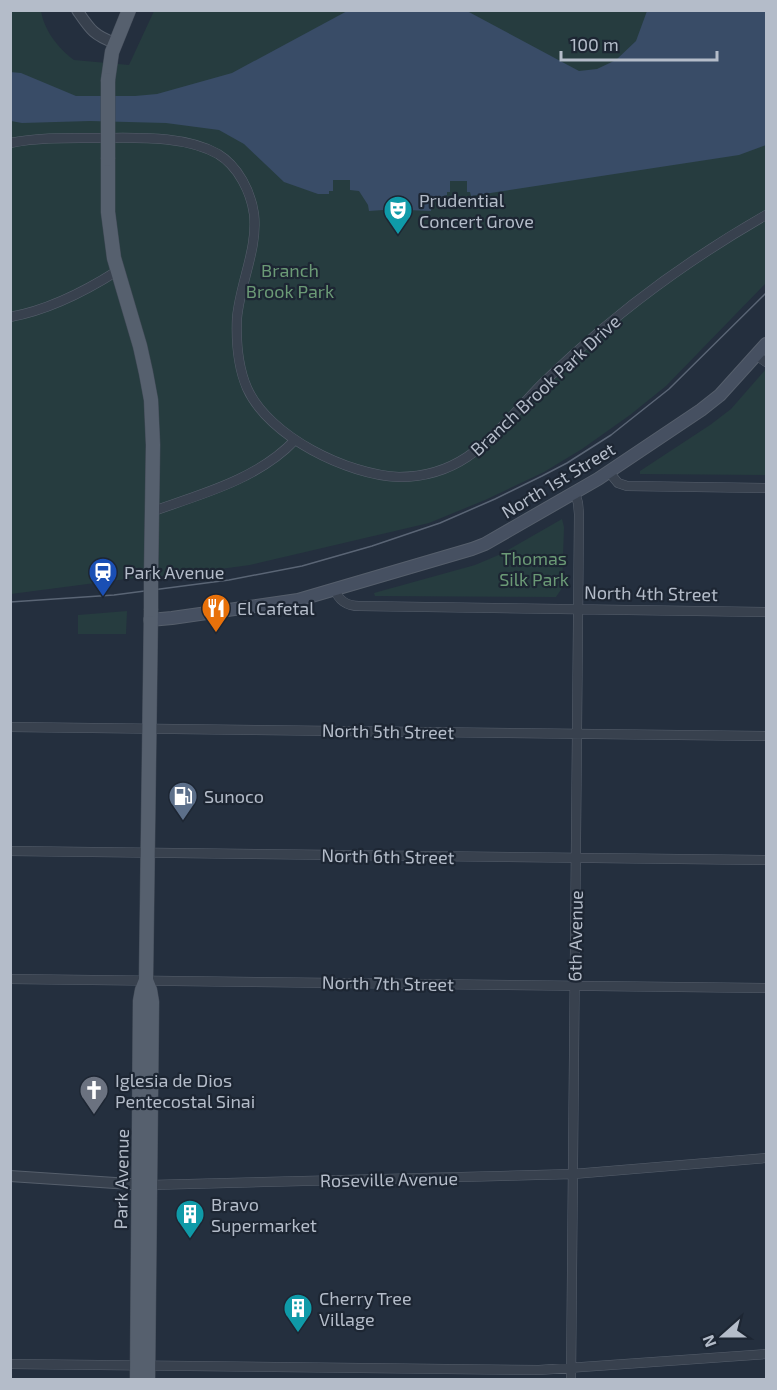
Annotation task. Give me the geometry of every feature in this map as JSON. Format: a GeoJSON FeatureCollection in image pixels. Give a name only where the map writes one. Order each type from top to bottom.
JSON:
{"type":"FeatureCollection","features":[{"type":"Feature","properties":{"kind":"main road","name":"Park Avenue"},"geometry":{"type":"LineString","coordinates":[[129,10],[110,61],[108,159],[109,223],[114,258],[140,346],[149,386],[153,429],[146,980],[152,1002],[144,1185],[142,1373]]}},
{"type":"Feature","properties":{"kind":"main road","name":"North 1st Street"},"geometry":{"type":"LineString","coordinates":[[335,589],[479,547],[492,541],[609,472],[708,405],[761,359],[766,344]]}},
{"type":"Feature","properties":{"kind":"main road"},"geometry":{"type":"LineString","coordinates":[[150,615],[172,618],[290,601],[335,589]]}},
{"type":"Feature","properties":{"kind":"street"},"geometry":{"type":"LineString","coordinates":[[77,10],[95,34],[115,43]]}},
{"type":"Feature","properties":{"kind":"street","name":"Branch Brook Park Drive"},"geometry":{"type":"LineString","coordinates":[[10,143],[55,138],[164,139],[192,144],[220,155],[238,174],[253,207],[252,246],[240,296],[237,340],[246,386],[258,406],[275,423],[310,449],[327,458],[364,471],[402,477],[421,476],[448,468],[467,457],[492,437],[574,354],[632,305],[690,262],[766,215]]}},
{"type":"Feature","properties":{"kind":"street"},"geometry":{"type":"LineString","coordinates":[[10,317],[53,306],[117,271]]}},
{"type":"Feature","properties":{"kind":"street"},"geometry":{"type":"LineString","coordinates":[[153,512],[208,492],[256,470],[277,457],[295,440]]}},
{"type":"Feature","properties":{"kind":"street"},"geometry":{"type":"LineString","coordinates":[[609,472],[618,483],[627,486],[766,488]]}},
{"type":"Feature","properties":{"kind":"street","name":"6th Avenue"},"geometry":{"type":"LineString","coordinates":[[571,1380],[579,514],[575,493]]}},
{"type":"Feature","properties":{"kind":"street","name":"North 4th Street"},"geometry":{"type":"LineString","coordinates":[[335,589],[341,600],[353,606],[766,612]]}},
{"type":"Feature","properties":{"kind":"street","name":"North 5th Street"},"geometry":{"type":"LineString","coordinates":[[10,728],[766,736]]}},
{"type":"Feature","properties":{"kind":"street","name":"North 6th Street"},"geometry":{"type":"LineString","coordinates":[[10,851],[766,860]]}},
{"type":"Feature","properties":{"kind":"street","name":"North 7th Street"},"geometry":{"type":"LineString","coordinates":[[10,979],[766,987]]}},
{"type":"Feature","properties":{"kind":"street","name":"Roseville Avenue"},"geometry":{"type":"LineString","coordinates":[[10,1176],[144,1185],[573,1174],[766,1158]]}},
{"type":"Feature","properties":{"kind":"street"},"geometry":{"type":"LineString","coordinates":[[10,1364],[142,1373],[527,1370],[766,1354]]}},
{"type":"Feature","properties":{"kind":"green space","name":"Branch Brook Park"},"geometry":{"type":"Polygon","coordinates":[[[10,11],[41,11],[45,25],[53,38],[74,60],[129,65],[154,11],[766,11],[766,283],[666,386],[630,415],[582,449],[544,472],[485,500],[429,523],[250,565],[11,594],[10,11]]]}},
{"type":"Feature","properties":{"kind":"green space"},"geometry":{"type":"Polygon","coordinates":[[[766,369],[766,475],[640,474],[640,471],[731,409],[766,369]]]}},
{"type":"Feature","properties":{"kind":"green space","name":"Thomas Silk Park"},"geometry":{"type":"Polygon","coordinates":[[[562,519],[564,527],[562,588],[556,597],[375,596],[374,593],[475,565],[501,554],[562,519]]]}},
{"type":"Feature","properties":{"kind":"green space"},"geometry":{"type":"Polygon","coordinates":[[[127,611],[126,634],[78,634],[78,615],[127,611]]]}},
{"type":"Feature","properties":{"kind":"water"},"geometry":{"type":"Polygon","coordinates":[[[349,10],[467,11],[579,71],[597,69],[616,60],[636,41],[647,11],[766,11],[766,145],[739,155],[471,196],[470,192],[467,192],[467,181],[450,181],[450,192],[436,200],[431,211],[384,209],[369,211],[359,191],[350,190],[350,180],[333,180],[333,191],[329,191],[329,194],[318,194],[284,182],[244,144],[219,130],[166,123],[90,121],[22,123],[11,121],[10,72],[21,73],[76,96],[157,94],[232,73],[349,10]]]}},
{"type":"Feature","properties":{"kind":"tram line"},"geometry":{"type":"LineString","coordinates":[[10,602],[114,595],[229,580],[302,566],[440,523],[542,476],[611,435],[669,389],[766,293]]}},
{"type":"Feature","properties":{"kind":"place","name":"Prudential Concert Grove"},"geometry":{"type":"Point","coordinates":[398,236]}},
{"type":"Feature","properties":{"kind":"place","name":"Park Avenue"},"geometry":{"type":"Point","coordinates":[103,598]}},
{"type":"Feature","properties":{"kind":"place","name":"El Cafetal"},"geometry":{"type":"Point","coordinates":[216,634]}},
{"type":"Feature","properties":{"kind":"place","name":"Sunoco"},"geometry":{"type":"Point","coordinates":[183,822]}},
{"type":"Feature","properties":{"kind":"place","name":"Iglesia de Dios Pentecostal Sinai"},"geometry":{"type":"Point","coordinates":[94,1116]}},
{"type":"Feature","properties":{"kind":"place","name":"Bravo Supermarket"},"geometry":{"type":"Point","coordinates":[190,1240]}},
{"type":"Feature","properties":{"kind":"place","name":"Cherry Tree Village"},"geometry":{"type":"Point","coordinates":[298,1334]}}]}
